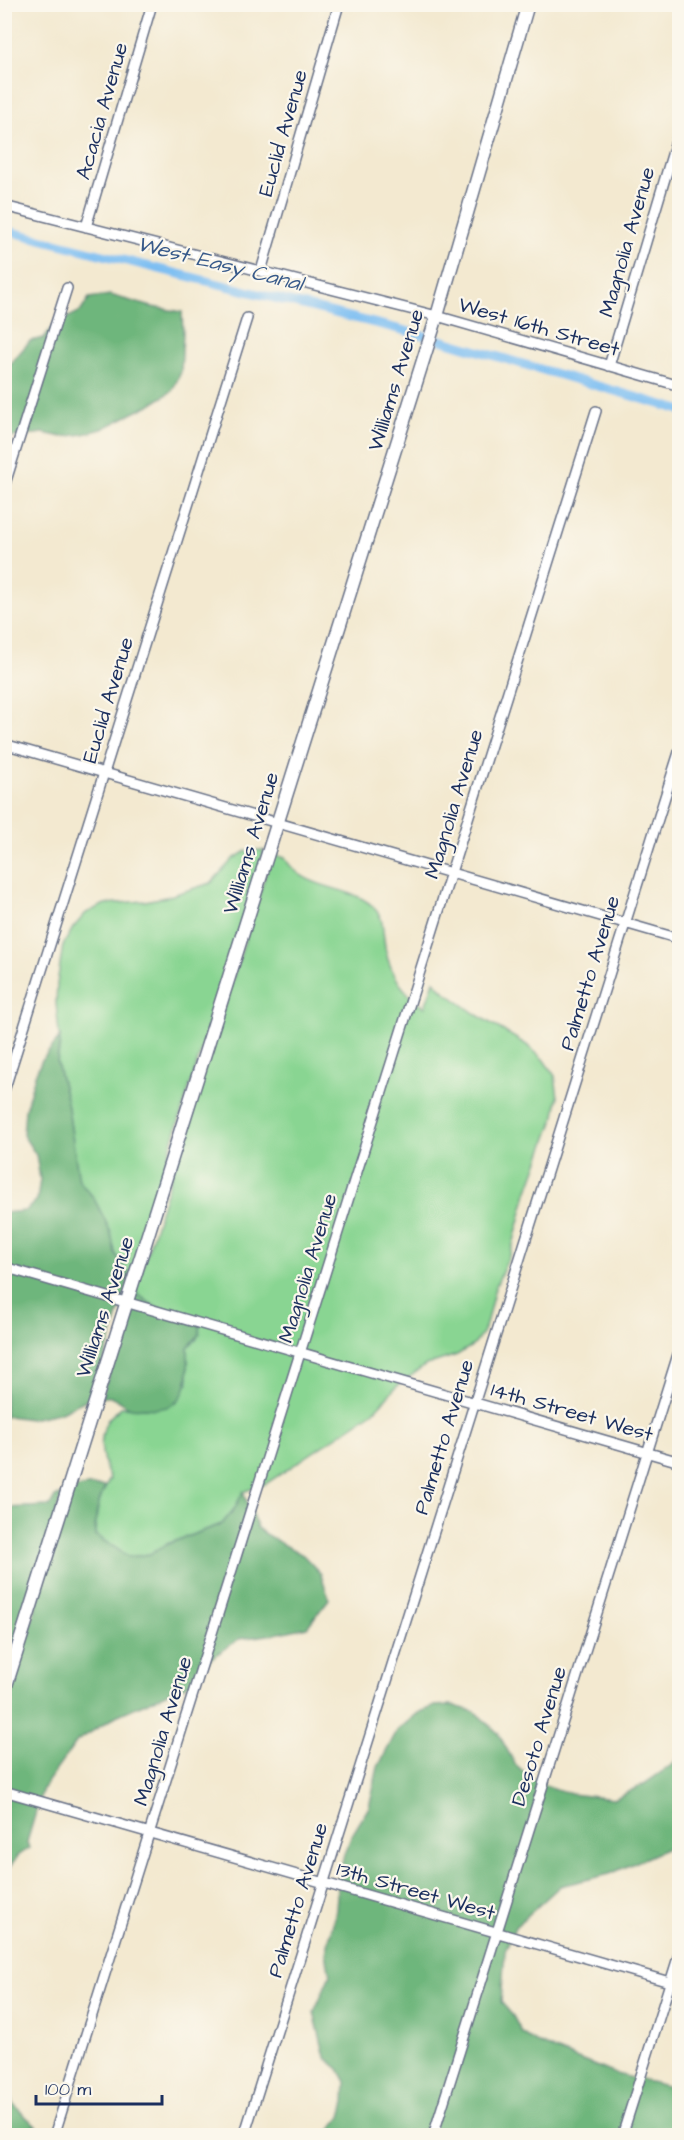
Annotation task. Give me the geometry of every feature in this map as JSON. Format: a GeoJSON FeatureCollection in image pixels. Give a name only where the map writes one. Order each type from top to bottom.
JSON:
{"type":"FeatureCollection","features":[{"type":"Feature","properties":{"kind":"street","name":"Acacia Avenue"},"geometry":{"type":"LineString","coordinates":[[86,227],[152,4]]}},
{"type":"Feature","properties":{"kind":"street","name":"Euclid Avenue"},"geometry":{"type":"LineString","coordinates":[[261,271],[339,4]]}},
{"type":"Feature","properties":{"kind":"street","name":"Williams Avenue"},"geometry":{"type":"LineString","coordinates":[[4,1692],[436,316],[528,4]]}},
{"type":"Feature","properties":{"kind":"street","name":"Magnolia Avenue"},"geometry":{"type":"LineString","coordinates":[[609,366],[680,128]]}},
{"type":"Feature","properties":{"kind":"street","name":"West 16th Street"},"geometry":{"type":"LineString","coordinates":[[4,206],[436,316],[680,386]]}},
{"type":"Feature","properties":{"kind":"street"},"geometry":{"type":"LineString","coordinates":[[4,488],[67,288]]}},
{"type":"Feature","properties":{"kind":"street","name":"Euclid Avenue"},"geometry":{"type":"LineString","coordinates":[[4,1091],[247,318]]}},
{"type":"Feature","properties":{"kind":"street","name":"Magnolia Avenue"},"geometry":{"type":"LineString","coordinates":[[54,2136],[596,411]]}},
{"type":"Feature","properties":{"kind":"street"},"geometry":{"type":"LineString","coordinates":[[4,744],[680,939]]}},
{"type":"Feature","properties":{"kind":"street","name":"Palmetto Avenue"},"geometry":{"type":"LineString","coordinates":[[244,2136],[680,749]]}},
{"type":"Feature","properties":{"kind":"street","name":"14th Street West"},"geometry":{"type":"LineString","coordinates":[[4,1268],[680,1462]]}},
{"type":"Feature","properties":{"kind":"street","name":"Desoto Avenue"},"geometry":{"type":"LineString","coordinates":[[433,2136],[680,1348]]}},
{"type":"Feature","properties":{"kind":"street","name":"13th Street West"},"geometry":{"type":"LineString","coordinates":[[4,1791],[675,1983]]}},
{"type":"Feature","properties":{"kind":"street"},"geometry":{"type":"LineString","coordinates":[[622,2136],[675,1983],[680,1951]]}},
{"type":"Feature","properties":{"kind":"green space"},"geometry":{"type":"Polygon","coordinates":[[[110,295],[152,307],[182,312],[181,372],[172,391],[102,429],[62,437],[43,433],[5,438],[4,371],[30,341],[44,338],[54,324],[81,311],[89,298],[110,295]]]}},
{"type":"Feature","properties":{"kind":"green space"},"geometry":{"type":"Polygon","coordinates":[[[246,851],[264,851],[130,1276],[115,1253],[111,1233],[93,1197],[79,1181],[67,1102],[57,1063],[60,1044],[56,1003],[63,945],[73,928],[86,913],[105,904],[166,897],[211,883],[233,859],[246,851]]]}},
{"type":"Feature","properties":{"kind":"green space"},"geometry":{"type":"Polygon","coordinates":[[[272,854],[285,858],[304,877],[355,895],[375,909],[381,919],[385,949],[396,978],[416,1001],[425,1007],[434,981],[445,992],[477,1015],[527,1045],[543,1059],[555,1076],[558,1097],[555,1116],[527,1193],[511,1252],[495,1288],[485,1328],[475,1344],[457,1355],[426,1365],[397,1386],[373,1412],[267,1483],[243,1492],[235,1508],[222,1524],[167,1544],[150,1554],[129,1557],[95,1535],[98,1506],[110,1479],[103,1458],[102,1436],[107,1421],[121,1407],[141,1408],[188,1383],[188,1347],[197,1339],[169,1311],[154,1306],[135,1292],[272,854]]]}},
{"type":"Feature","properties":{"kind":"green space"},"geometry":{"type":"Polygon","coordinates":[[[60,1037],[57,1063],[67,1102],[79,1181],[93,1197],[111,1233],[115,1253],[130,1276],[92,1399],[59,1413],[30,1419],[5,1417],[4,1213],[25,1211],[37,1200],[40,1179],[36,1155],[23,1135],[25,1110],[42,1060],[60,1037]]]}},
{"type":"Feature","properties":{"kind":"green space"},"geometry":{"type":"Polygon","coordinates":[[[135,1292],[154,1306],[200,1326],[200,1334],[188,1347],[188,1372],[183,1392],[170,1406],[133,1408],[114,1398],[101,1398],[135,1292]]]}},
{"type":"Feature","properties":{"kind":"green space"},"geometry":{"type":"Polygon","coordinates":[[[106,1486],[97,1509],[95,1535],[129,1557],[150,1554],[167,1544],[222,1524],[235,1508],[243,1492],[257,1527],[263,1533],[303,1555],[321,1574],[329,1599],[307,1627],[239,1639],[212,1658],[191,1683],[116,1716],[77,1741],[43,1788],[27,1842],[29,1848],[18,1856],[5,1873],[5,1706],[73,1489],[106,1486]]]}},
{"type":"Feature","properties":{"kind":"green space"},"geometry":{"type":"Polygon","coordinates":[[[62,1494],[5,1677],[5,1508],[50,1506],[55,1497],[62,1494]]]}},
{"type":"Feature","properties":{"kind":"green space"},"geometry":{"type":"Polygon","coordinates":[[[451,1705],[475,1712],[498,1733],[515,1764],[536,1782],[571,1794],[614,1799],[644,1784],[673,1764],[679,1756],[679,1847],[670,1847],[610,1874],[560,1886],[515,1927],[505,1951],[501,2002],[513,2016],[522,2033],[539,2044],[616,2074],[679,2089],[679,2135],[327,2135],[341,2117],[345,2102],[346,2082],[339,2069],[325,2057],[314,2012],[330,1975],[326,1953],[336,1910],[338,1880],[344,1854],[352,1835],[369,1807],[378,1767],[397,1731],[418,1713],[435,1706],[451,1705]]]}},
{"type":"Feature","properties":{"kind":"green space"},"geometry":{"type":"Polygon","coordinates":[[[4,2024],[10,2058],[6,2077],[14,2105],[45,2135],[5,2135],[4,2024]]]}},
{"type":"Feature","properties":{"kind":"waterway","name":"West Easy Canal"},"geometry":{"type":"LineString","coordinates":[[4,230],[426,336]]}},
{"type":"Feature","properties":{"kind":"waterway","name":"West Easy Canal"},"geometry":{"type":"LineString","coordinates":[[437,339],[680,410]]}}]}
